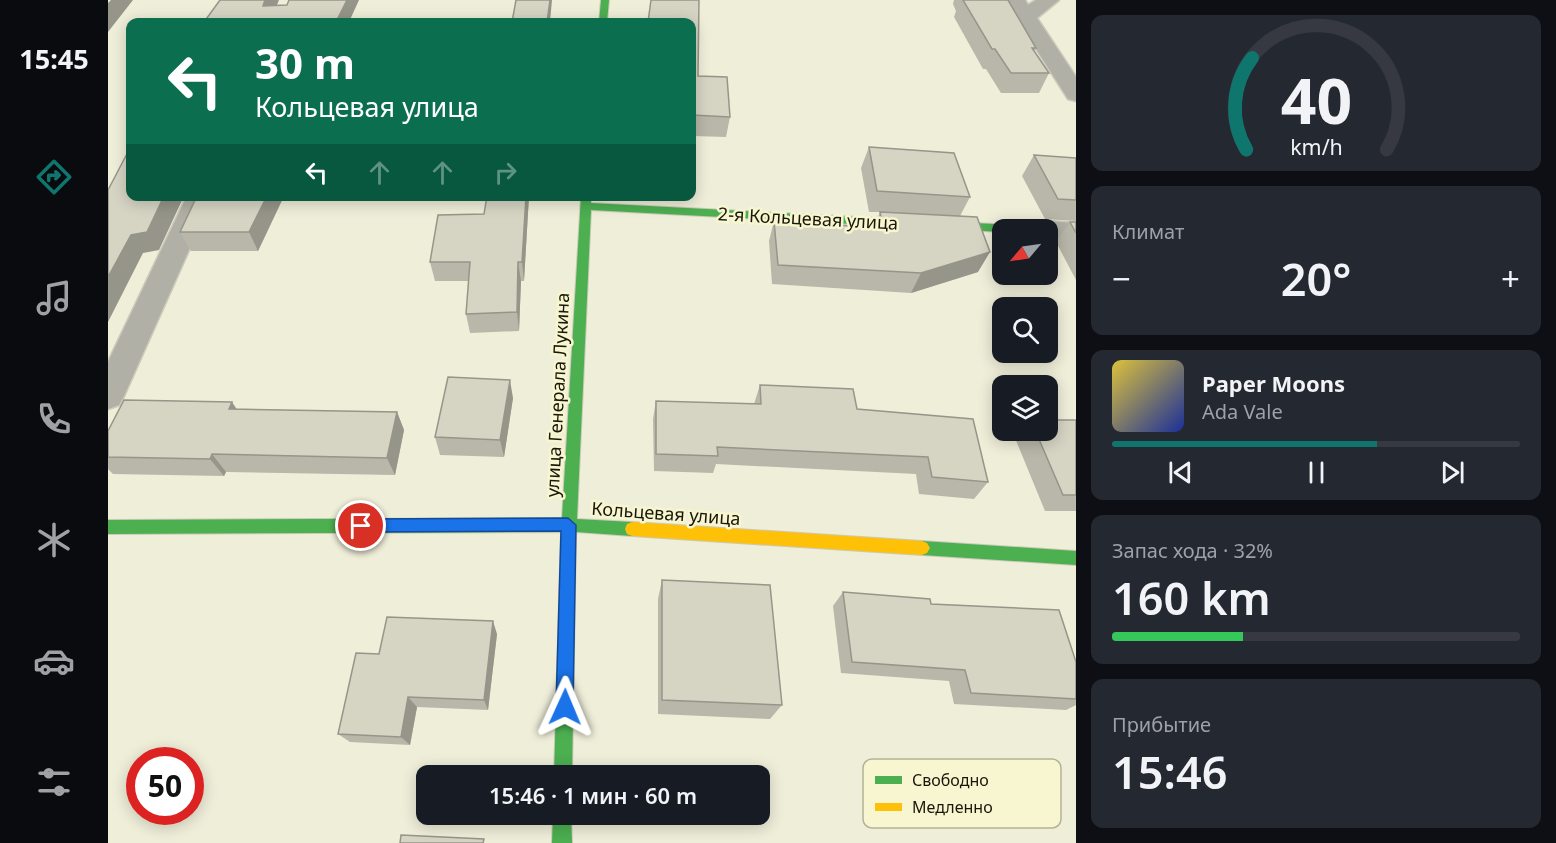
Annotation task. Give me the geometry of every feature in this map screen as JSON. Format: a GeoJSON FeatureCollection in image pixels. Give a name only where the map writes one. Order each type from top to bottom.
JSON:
{"type":"FeatureCollection","features":[{"type":"Feature","properties":{"kind":"street"},"geometry":{"type":"LineString","coordinates":[[603,18],[605,0]]}},
{"type":"Feature","properties":{"kind":"street"},"geometry":{"type":"LineString","coordinates":[[1049,0],[1020,8],[1076,94]]}},
{"type":"Feature","properties":{"kind":"street"},"geometry":{"type":"LineString","coordinates":[[108,396],[198,201]]}},
{"type":"Feature","properties":{"kind":"street","name":"2-я Кольцевая улица"},"geometry":{"type":"LineString","coordinates":[[586,201],[992,228]]}},
{"type":"Feature","properties":{"kind":"street","name":"улица Генерала Лукина"},"geometry":{"type":"LineString","coordinates":[[563,765],[568,525],[586,201]]}},
{"type":"Feature","properties":{"kind":"street"},"geometry":{"type":"LineString","coordinates":[[1058,231],[1076,232]]}},
{"type":"Feature","properties":{"kind":"street","name":"Кольцевая улица"},"geometry":{"type":"LineString","coordinates":[[108,527],[568,525],[1076,558]]}},
{"type":"Feature","properties":{"kind":"street"},"geometry":{"type":"LineString","coordinates":[[562,825],[562,843]]}},
{"type":"Feature","properties":{"kind":"building"},"geometry":{"type":"Polygon","coordinates":[[[220,0],[265,0],[263,6],[287,5],[289,0],[347,0],[338,18],[207,18],[220,0]]]}},
{"type":"Feature","properties":{"kind":"building"},"geometry":{"type":"Polygon","coordinates":[[[516,0],[550,0],[548,18],[513,18],[516,0]]]}},
{"type":"Feature","properties":{"kind":"building"},"geometry":{"type":"Polygon","coordinates":[[[651,0],[699,0],[698,76],[727,77],[730,117],[696,115],[696,18],[649,18],[651,0]]]}},
{"type":"Feature","properties":{"kind":"building"},"geometry":{"type":"Polygon","coordinates":[[[963,0],[1008,0],[1036,48],[1032,48],[1049,73],[1011,73],[995,49],[992,49],[963,0]]]}},
{"type":"Feature","properties":{"kind":"building"},"geometry":{"type":"Polygon","coordinates":[[[869,147],[954,153],[970,197],[877,191],[869,147]]]}},
{"type":"Feature","properties":{"kind":"building"},"geometry":{"type":"Polygon","coordinates":[[[1034,155],[1076,158],[1076,200],[1058,199],[1034,155]]]}},
{"type":"Feature","properties":{"kind":"building"},"geometry":{"type":"Polygon","coordinates":[[[126,156],[126,201],[162,201],[147,232],[131,235],[108,277],[108,190],[126,156]]]}},
{"type":"Feature","properties":{"kind":"building"},"geometry":{"type":"Polygon","coordinates":[[[195,201],[264,201],[249,232],[180,232],[195,201]]]}},
{"type":"Feature","properties":{"kind":"building"},"geometry":{"type":"Polygon","coordinates":[[[486,201],[526,201],[522,262],[518,262],[517,312],[466,314],[470,262],[430,262],[438,215],[484,214],[486,201]]]}},
{"type":"Feature","properties":{"kind":"building"},"geometry":{"type":"Polygon","coordinates":[[[880,212],[977,217],[990,252],[921,273],[778,265],[774,221],[883,228],[880,212]]]}},
{"type":"Feature","properties":{"kind":"building"},"geometry":{"type":"Polygon","coordinates":[[[1070,222],[1076,222],[1076,233],[1070,222]]]}},
{"type":"Feature","properties":{"kind":"building"},"geometry":{"type":"Polygon","coordinates":[[[448,377],[510,380],[500,440],[435,437],[448,377]]]}},
{"type":"Feature","properties":{"kind":"building"},"geometry":{"type":"Polygon","coordinates":[[[760,385],[853,389],[857,409],[973,419],[988,482],[932,477],[928,457],[717,447],[718,456],[656,454],[656,401],[761,404],[760,385]]]}},
{"type":"Feature","properties":{"kind":"building"},"geometry":{"type":"Polygon","coordinates":[[[124,400],[232,402],[229,409],[397,412],[387,458],[212,454],[210,459],[108,457],[108,431],[124,400]]]}},
{"type":"Feature","properties":{"kind":"building"},"geometry":{"type":"Polygon","coordinates":[[[1058,420],[1076,420],[1076,495],[1063,495],[1040,441],[1058,441],[1058,420]]]}},
{"type":"Feature","properties":{"kind":"building"},"geometry":{"type":"Polygon","coordinates":[[[662,580],[770,585],[782,705],[662,700],[662,580]]]}},
{"type":"Feature","properties":{"kind":"building"},"geometry":{"type":"Polygon","coordinates":[[[843,592],[930,599],[931,604],[1059,610],[1076,662],[1076,699],[971,693],[965,670],[852,662],[843,592]]]}},
{"type":"Feature","properties":{"kind":"building"},"geometry":{"type":"Polygon","coordinates":[[[387,617],[493,621],[484,700],[408,697],[401,737],[338,734],[356,653],[379,654],[387,617]]]}},
{"type":"Feature","properties":{"kind":"building"},"geometry":{"type":"Polygon","coordinates":[[[401,835],[484,839],[483,843],[400,843],[401,835]]]}},
{"type":"Feature","properties":{"kind":"traffic: fast"},"geometry":{"type":"LineString","coordinates":[[603,18],[605,0]]}},
{"type":"Feature","properties":{"kind":"traffic: fast"},"geometry":{"type":"LineString","coordinates":[[563,765],[569,525],[586,201]]}},
{"type":"Feature","properties":{"kind":"traffic: fast"},"geometry":{"type":"LineString","coordinates":[[585,206],[992,228]]}},
{"type":"Feature","properties":{"kind":"traffic: fast"},"geometry":{"type":"LineString","coordinates":[[108,527],[569,525],[632,529]]}},
{"type":"Feature","properties":{"kind":"traffic: fast"},"geometry":{"type":"LineString","coordinates":[[922,548],[1076,558]]}},
{"type":"Feature","properties":{"kind":"traffic: fast"},"geometry":{"type":"LineString","coordinates":[[562,825],[562,843]]}},
{"type":"Feature","properties":{"kind":"traffic: slow"},"geometry":{"type":"LineString","coordinates":[[632,529],[922,548]]}},
{"type":"Feature","properties":{"kind":"route"},"geometry":{"type":"LineString","coordinates":[[361,526],[568,525],[565,707]]}}]}
